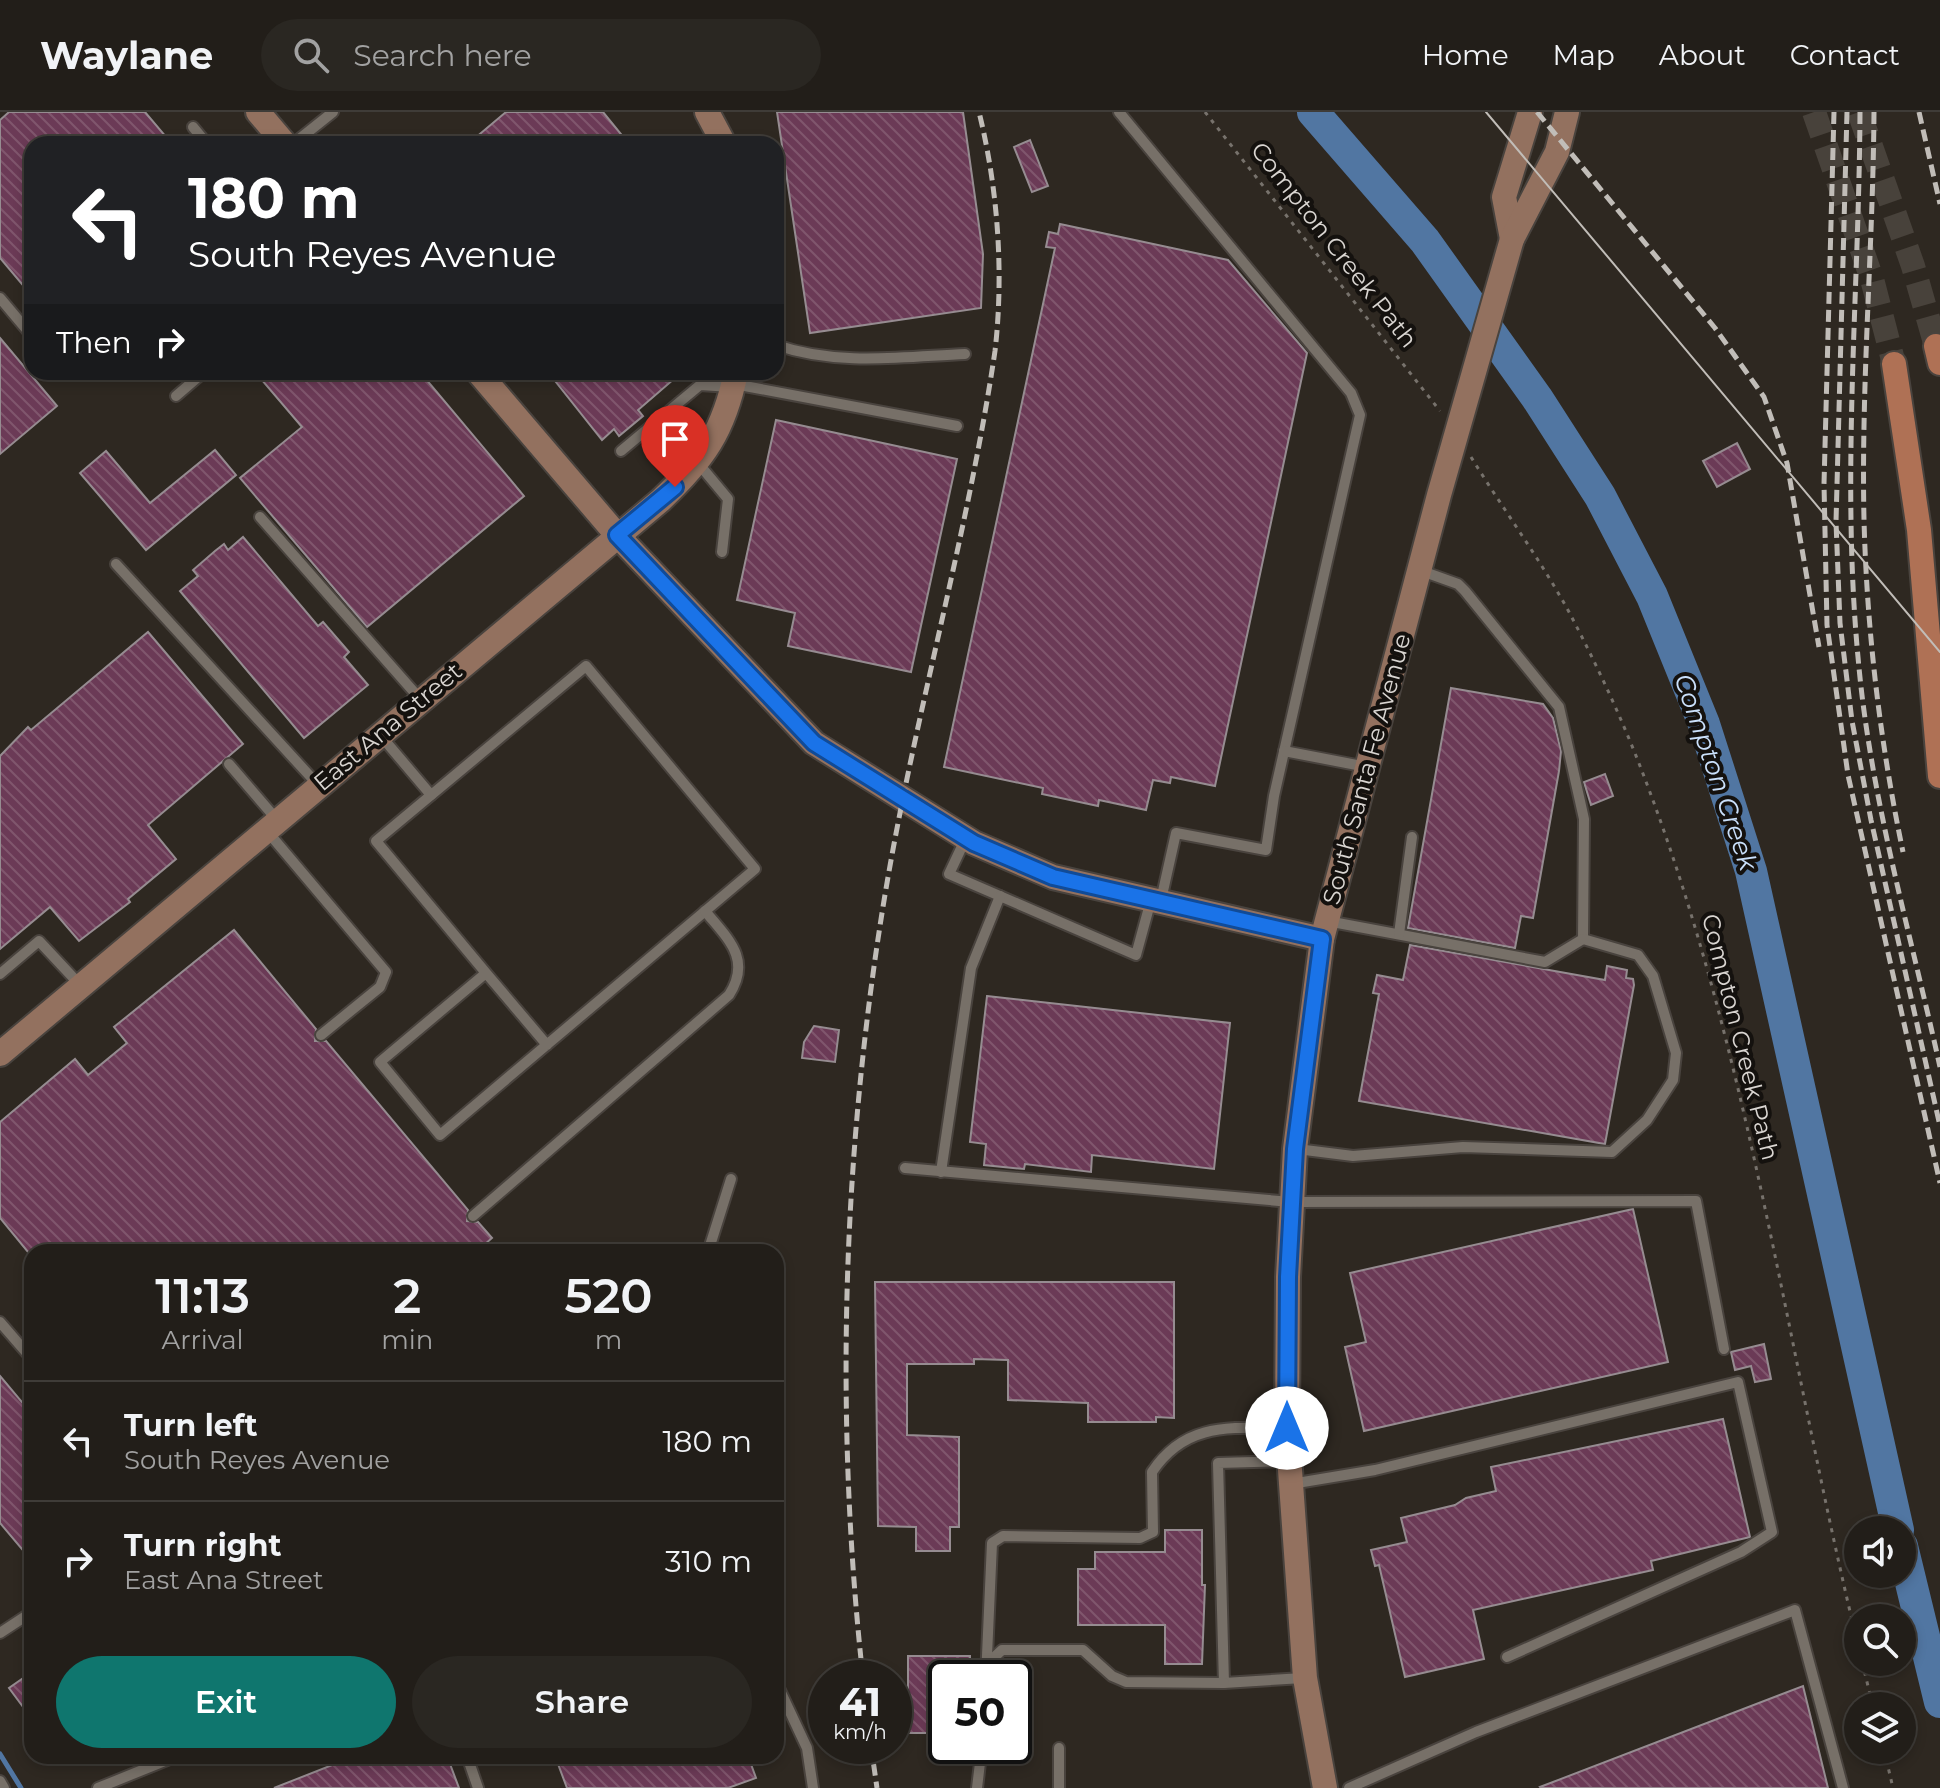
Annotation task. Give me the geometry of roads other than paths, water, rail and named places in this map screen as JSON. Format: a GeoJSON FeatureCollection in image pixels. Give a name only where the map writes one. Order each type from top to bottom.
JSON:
{"type":"FeatureCollection","features":[{"type":"Feature","properties":{"kind":"main road"},"geometry":{"type":"LineString","coordinates":[[1894,364],[1919,530],[1940,776]]}},
{"type":"Feature","properties":{"kind":"street"},"geometry":{"type":"LineString","coordinates":[[258,112],[278,136]]}},
{"type":"Feature","properties":{"kind":"street"},"geometry":{"type":"LineString","coordinates":[[707,112],[720,136]]}},
{"type":"Feature","properties":{"kind":"street","name":"South Santa Fe Avenue"},"geometry":{"type":"LineString","coordinates":[[1512,239],[1504,197],[1530,112]]}},
{"type":"Feature","properties":{"kind":"street","name":"South Santa Fe Avenue"},"geometry":{"type":"LineString","coordinates":[[1325,1788],[1305,1678],[1287,1428],[1291,1202],[1295,1149],[1325,930],[1419,570],[1512,239],[1557,152],[1567,112]]}},
{"type":"Feature","properties":{"kind":"street"},"geometry":{"type":"LineString","coordinates":[[485,380],[617,535],[814,743],[965,838],[1053,877],[1156,901],[1325,930]]}},
{"type":"Feature","properties":{"kind":"street","name":"East Ana Street"},"geometry":{"type":"LineString","coordinates":[[0,1054],[661,500],[698,463],[721,427],[734,381]]}},
{"type":"Feature","properties":{"kind":"lane"},"geometry":{"type":"LineString","coordinates":[[303,136],[333,112]]}},
{"type":"Feature","properties":{"kind":"lane"},"geometry":{"type":"LineString","coordinates":[[965,838],[949,874],[1136,955],[1176,833],[1266,850],[1284,751],[1360,415],[1351,393],[1119,112]]}},
{"type":"Feature","properties":{"kind":"lane"},"geometry":{"type":"LineString","coordinates":[[193,127],[200,136]]}},
{"type":"Feature","properties":{"kind":"lane"},"geometry":{"type":"LineString","coordinates":[[0,298],[24,326]]}},
{"type":"Feature","properties":{"kind":"lane"},"geometry":{"type":"LineString","coordinates":[[784,348],[801,354],[850,359],[965,354]]}},
{"type":"Feature","properties":{"kind":"lane"},"geometry":{"type":"LineString","coordinates":[[176,396],[195,380]]}},
{"type":"Feature","properties":{"kind":"lane"},"geometry":{"type":"LineString","coordinates":[[621,451],[700,385],[734,381],[957,426]]}},
{"type":"Feature","properties":{"kind":"lane"},"geometry":{"type":"LineString","coordinates":[[698,463],[728,499],[722,552]]}},
{"type":"Feature","properties":{"kind":"lane"},"geometry":{"type":"LineString","coordinates":[[260,517],[421,700]]}},
{"type":"Feature","properties":{"kind":"lane"},"geometry":{"type":"LineString","coordinates":[[116,564],[319,786]]}},
{"type":"Feature","properties":{"kind":"lane"},"geometry":{"type":"LineString","coordinates":[[1419,570],[1458,584],[1559,707],[1584,819],[1583,939]]}},
{"type":"Feature","properties":{"kind":"lane"},"geometry":{"type":"LineString","coordinates":[[486,973],[380,1062],[440,1135],[547,1045],[755,869],[586,666],[376,841],[547,1045]]}},
{"type":"Feature","properties":{"kind":"lane"},"geometry":{"type":"LineString","coordinates":[[380,735],[431,795]]}},
{"type":"Feature","properties":{"kind":"lane"},"geometry":{"type":"LineString","coordinates":[[1284,751],[1367,767]]}},
{"type":"Feature","properties":{"kind":"lane"},"geometry":{"type":"LineString","coordinates":[[229,764],[272,825],[386,972],[380,987],[321,1035]]}},
{"type":"Feature","properties":{"kind":"lane"},"geometry":{"type":"LineString","coordinates":[[1399,934],[1412,837]]}},
{"type":"Feature","properties":{"kind":"lane"},"geometry":{"type":"LineString","coordinates":[[941,1172],[971,968],[1000,896]]}},
{"type":"Feature","properties":{"kind":"lane"},"geometry":{"type":"LineString","coordinates":[[473,1216],[729,995],[740,979],[738,959],[705,911]]}},
{"type":"Feature","properties":{"kind":"lane"},"geometry":{"type":"LineString","coordinates":[[1295,1149],[1353,1156],[1463,1147],[1612,1152],[1647,1120],[1673,1080],[1676,1053],[1653,976],[1638,955],[1583,939],[1545,962],[1399,934],[1325,930]]}},
{"type":"Feature","properties":{"kind":"lane"},"geometry":{"type":"LineString","coordinates":[[0,974],[39,941],[81,986]]}},
{"type":"Feature","properties":{"kind":"lane"},"geometry":{"type":"LineString","coordinates":[[905,1168],[1291,1202],[1696,1201],[1724,1349]]}},
{"type":"Feature","properties":{"kind":"lane"},"geometry":{"type":"LineString","coordinates":[[711,1244],[731,1179]]}},
{"type":"Feature","properties":{"kind":"lane"},"geometry":{"type":"LineString","coordinates":[[0,1322],[24,1350]]}},
{"type":"Feature","properties":{"kind":"lane"},"geometry":{"type":"LineString","coordinates":[[1224,1683],[1218,1463],[1288,1473],[1375,1470],[1738,1382],[1772,1532],[1741,1552],[1507,1657]]}},
{"type":"Feature","properties":{"kind":"lane"},"geometry":{"type":"LineString","coordinates":[[986,1660],[992,1543],[1003,1536],[1145,1536],[1153,1532],[1152,1472],[1185,1438],[1205,1431],[1287,1428]]}},
{"type":"Feature","properties":{"kind":"lane"},"geometry":{"type":"LineString","coordinates":[[1349,1788],[1476,1732],[1795,1610],[1843,1788]]}},
{"type":"Feature","properties":{"kind":"lane"},"geometry":{"type":"LineString","coordinates":[[0,1633],[24,1617]]}},
{"type":"Feature","properties":{"kind":"lane"},"geometry":{"type":"LineString","coordinates":[[988,1660],[1002,1650],[1083,1650],[1112,1676],[1126,1682],[1224,1683],[1305,1678]]}},
{"type":"Feature","properties":{"kind":"lane"},"geometry":{"type":"LineString","coordinates":[[784,1699],[807,1748],[813,1788]]}},
{"type":"Feature","properties":{"kind":"lane"},"geometry":{"type":"LineString","coordinates":[[1059,1748],[1059,1788]]}},
{"type":"Feature","properties":{"kind":"lane"},"geometry":{"type":"LineString","coordinates":[[98,1788],[157,1764]]}},
{"type":"Feature","properties":{"kind":"lane"},"geometry":{"type":"LineString","coordinates":[[470,1764],[478,1788]]}},
{"type":"Feature","properties":{"kind":"lane"},"geometry":{"type":"LineString","coordinates":[[977,1788],[980,1764]]}},
{"type":"Feature","properties":{"kind":"lane"},"geometry":{"type":"LineString","coordinates":[[0,1781],[4,1788]]}},
{"type":"Feature","properties":{"kind":"waterway","name":"Compton Creek"},"geometry":{"type":"LineString","coordinates":[[1313,112],[1425,241],[1537,398],[1600,496],[1652,596],[1704,724],[1751,871],[1895,1516]]}},
{"type":"Feature","properties":{"kind":"waterway","name":"Compton Creek"},"geometry":{"type":"LineString","coordinates":[[1912,1588],[1940,1702]]}},
{"type":"Feature","properties":{"kind":"waterway"},"geometry":{"type":"LineString","coordinates":[[0,1754],[21,1788]]}},
{"type":"Feature","properties":{"kind":"tunnel"},"geometry":{"type":"LineString","coordinates":[[1814,112],[1872,279],[1894,364]]}},
{"type":"Feature","properties":{"kind":"tunnel"},"geometry":{"type":"LineString","coordinates":[[1859,112],[1913,266],[1936,346]]}},
{"type":"Feature","properties":{"kind":"tram line"},"geometry":{"type":"LineString","coordinates":[[1486,112],[1940,652]]}},
{"type":"Feature","properties":{"kind":"railway"},"geometry":{"type":"LineString","coordinates":[[861,1660],[854,1583],[846,1391],[847,1295],[858,1103],[894,842],[970,492],[995,351],[999,292],[998,231],[991,171],[979,112]]}},
{"type":"Feature","properties":{"kind":"railway"},"geometry":{"type":"LineString","coordinates":[[1537,112],[1715,328],[1764,397],[1787,463],[1819,647]]}},
{"type":"Feature","properties":{"kind":"railway"},"geometry":{"type":"LineString","coordinates":[[1834,112],[1824,484],[1827,625],[1848,775],[1940,1183]]}},
{"type":"Feature","properties":{"kind":"railway"},"geometry":{"type":"LineString","coordinates":[[1847,112],[1836,522],[1840,623],[1852,721],[1871,820],[1940,1126]]}},
{"type":"Feature","properties":{"kind":"railway"},"geometry":{"type":"LineString","coordinates":[[1860,112],[1851,453],[1853,589],[1858,657],[1881,812],[1940,1067]]}},
{"type":"Feature","properties":{"kind":"railway"},"geometry":{"type":"LineString","coordinates":[[1874,112],[1864,418],[1864,520],[1876,687],[1903,852]]}},
{"type":"Feature","properties":{"kind":"railway"},"geometry":{"type":"LineString","coordinates":[[1919,112],[1940,204]]}},
{"type":"Feature","properties":{"kind":"railway"},"geometry":{"type":"LineString","coordinates":[[874,1764],[877,1788]]}}]}
